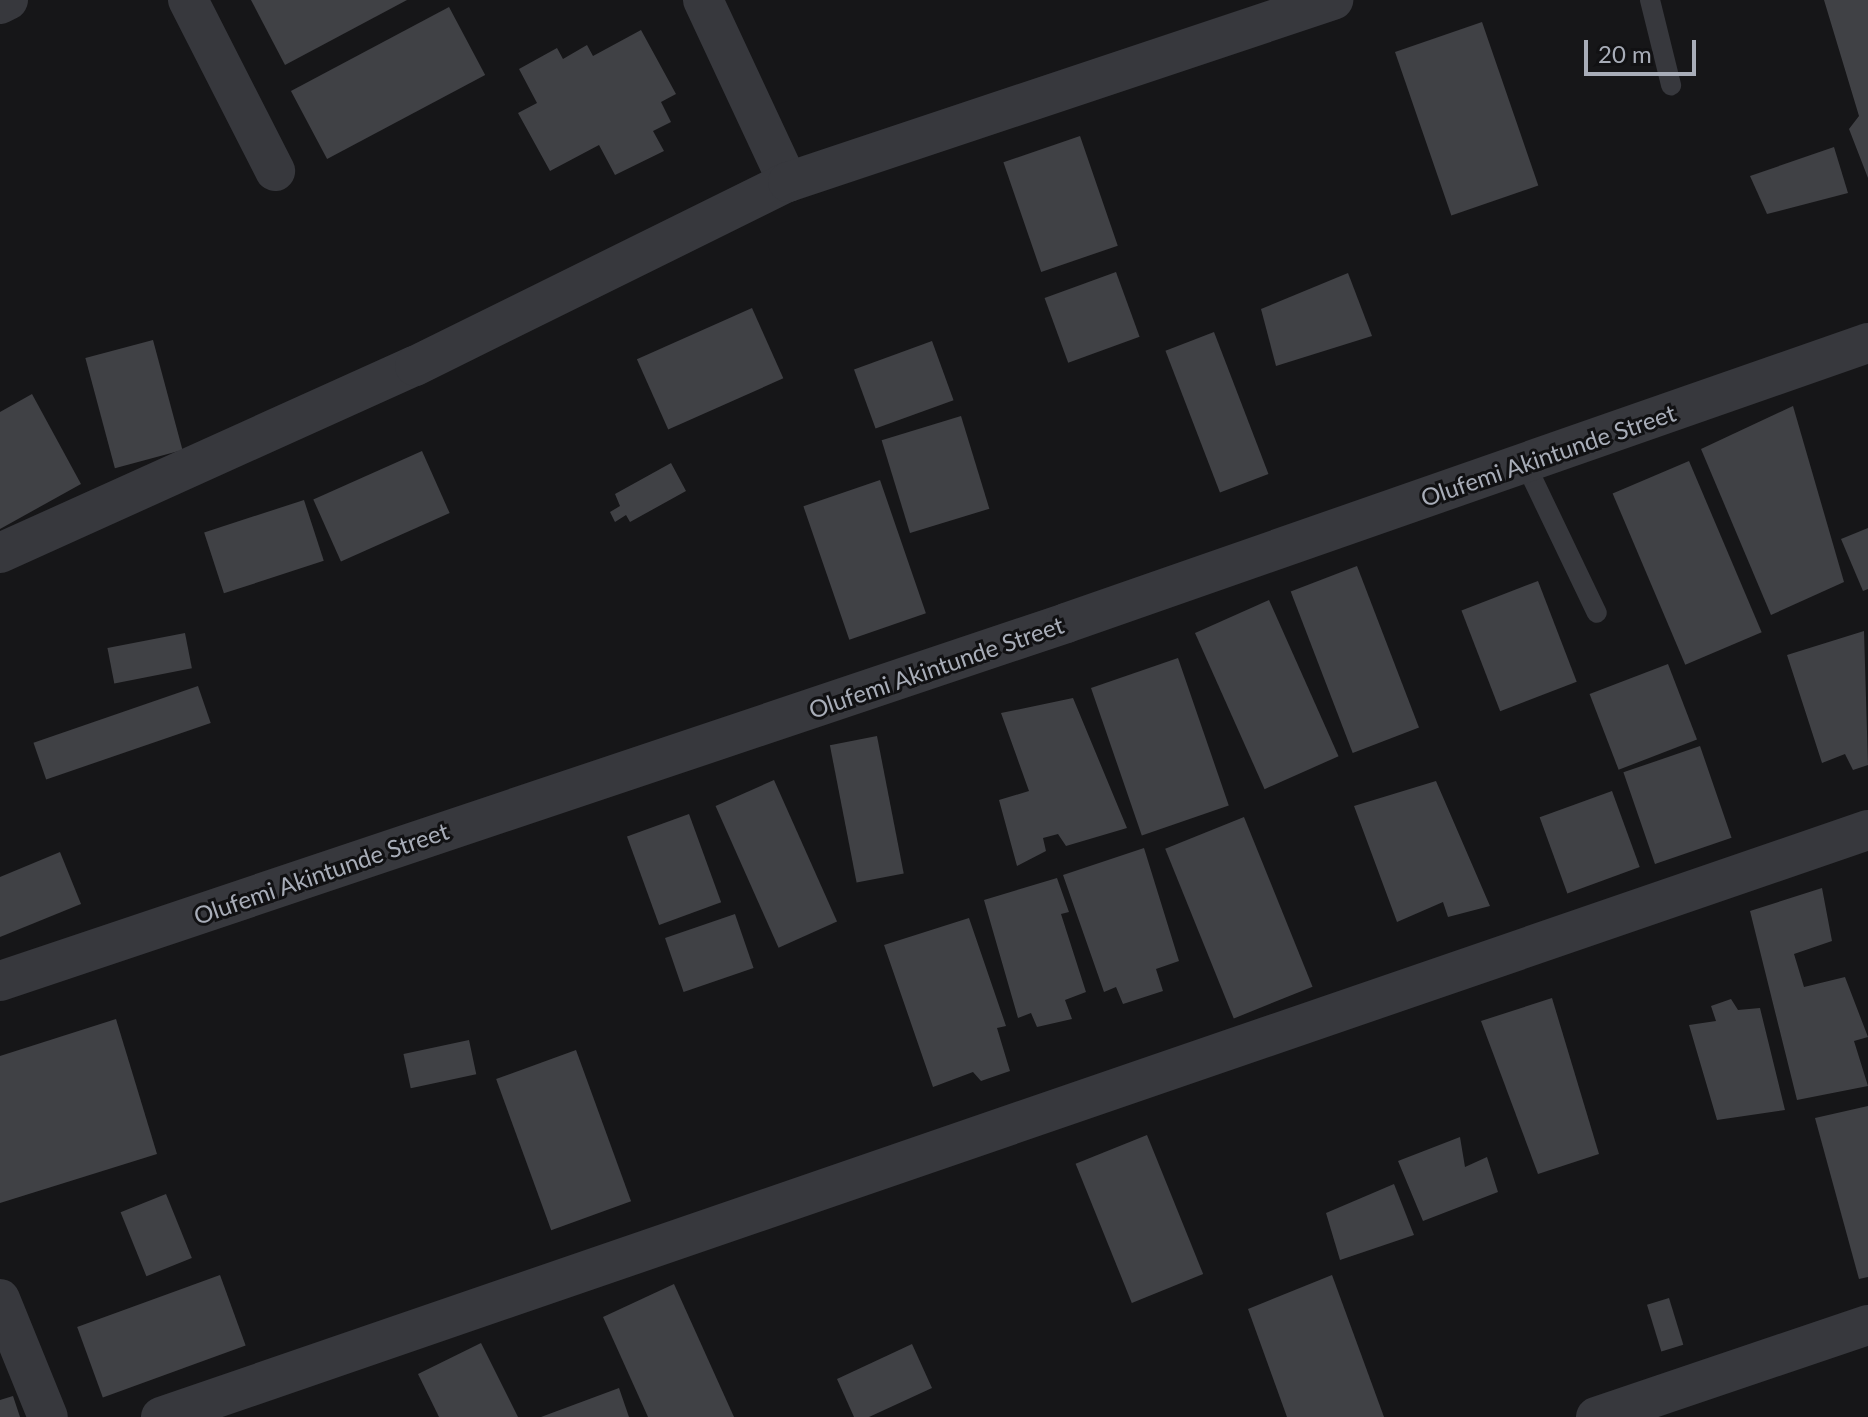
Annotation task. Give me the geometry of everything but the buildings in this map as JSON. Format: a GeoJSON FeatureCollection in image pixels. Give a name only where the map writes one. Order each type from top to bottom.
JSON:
{"type":"FeatureCollection","features":[{"type":"Feature","properties":{"kind":"street"},"geometry":{"type":"LineString","coordinates":[[0,4],[8,0]]}},
{"type":"Feature","properties":{"kind":"street"},"geometry":{"type":"LineString","coordinates":[[188,0],[275,171]]}},
{"type":"Feature","properties":{"kind":"street"},"geometry":{"type":"LineString","coordinates":[[703,0],[788,182]]}},
{"type":"Feature","properties":{"kind":"street"},"geometry":{"type":"LineString","coordinates":[[0,553],[415,366],[788,182],[1333,0]]}},
{"type":"Feature","properties":{"kind":"street","name":"Olufemi Akintunde Street"},"geometry":{"type":"LineString","coordinates":[[0,981],[1525,463],[1868,343]]}},
{"type":"Feature","properties":{"kind":"street"},"geometry":{"type":"LineString","coordinates":[[161,1417],[1868,830]]}},
{"type":"Feature","properties":{"kind":"street"},"geometry":{"type":"LineString","coordinates":[[0,1299],[48,1417]]}},
{"type":"Feature","properties":{"kind":"street"},"geometry":{"type":"LineString","coordinates":[[1596,1417],[1868,1325]]}},
{"type":"Feature","properties":{"kind":"lane"},"geometry":{"type":"LineString","coordinates":[[1650,0],[1671,85]]}},
{"type":"Feature","properties":{"kind":"lane"},"geometry":{"type":"LineString","coordinates":[[1525,463],[1597,613]]}}]}
